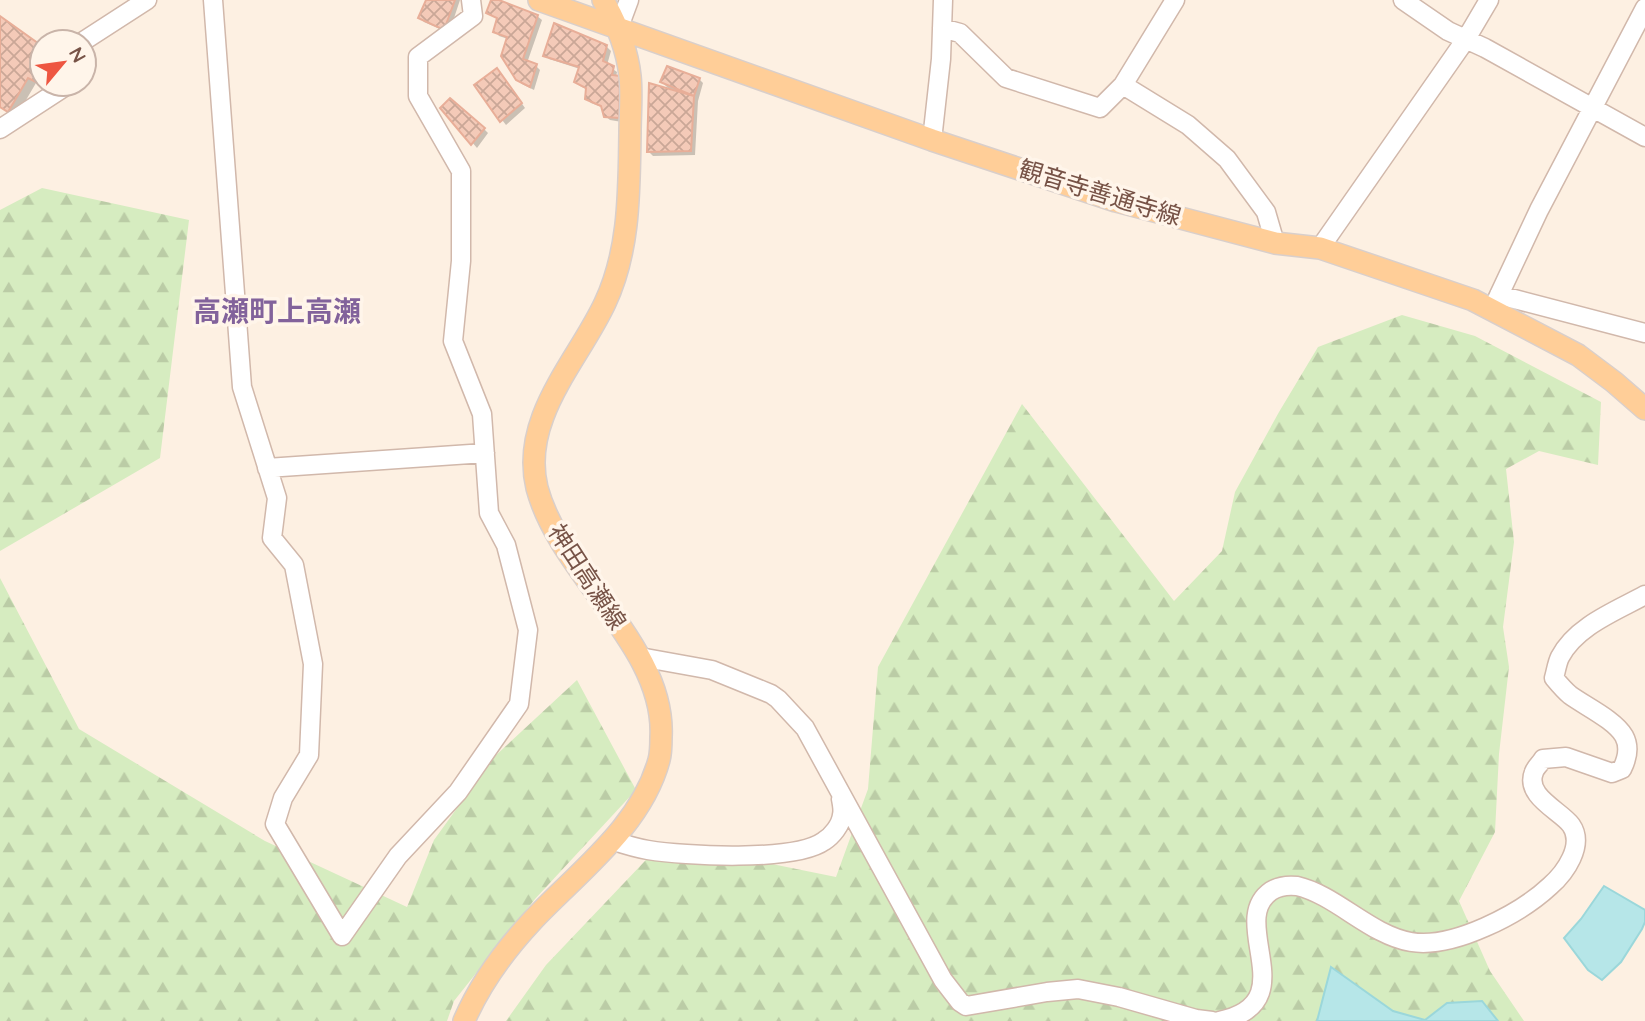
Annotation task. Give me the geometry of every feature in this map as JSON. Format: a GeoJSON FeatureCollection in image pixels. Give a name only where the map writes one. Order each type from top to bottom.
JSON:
{"type":"FeatureCollection","features":[{"type":"Feature","properties":{"kind":"main road","name":"観音寺善通寺線"},"geometry":{"type":"LineString","coordinates":[[539,0],[932,140],[1116,201],[1275,243],[1320,248],[1473,300],[1496,303],[1578,355],[1645,409]]}},
{"type":"Feature","properties":{"kind":"main road","name":"神田高瀬線"},"geometry":{"type":"LineString","coordinates":[[464,1021],[488,975],[510,947],[627,824],[648,790],[660,758],[662,728],[657,697],[640,657],[564,548],[547,517],[537,485],[534,455],[541,419],[606,302],[620,265],[627,224],[630,75],[619,27],[603,0]]}},
{"type":"Feature","properties":{"kind":"street"},"geometry":{"type":"LineString","coordinates":[[98,32],[147,0]]}},
{"type":"Feature","properties":{"kind":"street"},"geometry":{"type":"LineString","coordinates":[[213,0],[242,387],[277,498],[272,538],[293,565],[313,664],[309,755],[283,798],[275,824],[342,936],[398,856],[458,792],[519,704],[528,630],[506,545],[489,513],[482,414],[453,341],[461,261],[461,171],[418,96],[418,57],[473,16],[471,0]]}},
{"type":"Feature","properties":{"kind":"street"},"geometry":{"type":"LineString","coordinates":[[619,27],[629,0]]}},
{"type":"Feature","properties":{"kind":"street"},"geometry":{"type":"LineString","coordinates":[[932,140],[941,60],[943,0]]}},
{"type":"Feature","properties":{"kind":"street"},"geometry":{"type":"LineString","coordinates":[[942,28],[960,33],[1006,78],[1100,108],[1123,85],[1175,0]]}},
{"type":"Feature","properties":{"kind":"street"},"geometry":{"type":"LineString","coordinates":[[1403,0],[1448,31],[1645,136]]}},
{"type":"Feature","properties":{"kind":"street"},"geometry":{"type":"LineString","coordinates":[[1320,248],[1466,39],[1489,0]]}},
{"type":"Feature","properties":{"kind":"street"},"geometry":{"type":"LineString","coordinates":[[1645,8],[1539,210],[1496,303],[1645,333]]}},
{"type":"Feature","properties":{"kind":"street"},"geometry":{"type":"LineString","coordinates":[[1123,85],[1188,125],[1227,159],[1266,212],[1275,243]]}},
{"type":"Feature","properties":{"kind":"street"},"geometry":{"type":"LineString","coordinates":[[0,129],[48,98]]}},
{"type":"Feature","properties":{"kind":"street"},"geometry":{"type":"LineString","coordinates":[[267,468],[485,453]]}},
{"type":"Feature","properties":{"kind":"street"},"geometry":{"type":"LineString","coordinates":[[1219,1021],[1230,1019],[1251,1008],[1258,998],[1263,976],[1256,936],[1258,910],[1263,898],[1283,886],[1297,886],[1319,895],[1384,933],[1411,942],[1443,942],[1474,932],[1525,907],[1550,886],[1564,872],[1575,849],[1576,839],[1572,826],[1542,800],[1533,785],[1533,772],[1543,760],[1566,757],[1612,773],[1622,769],[1628,748],[1624,735],[1569,694],[1554,678],[1558,660],[1567,645],[1589,626],[1645,595]]}},
{"type":"Feature","properties":{"kind":"street"},"geometry":{"type":"LineString","coordinates":[[640,657],[712,670],[778,699],[805,728],[943,980],[966,1006],[1078,989],[1212,1021]]}},
{"type":"Feature","properties":{"kind":"street"},"geometry":{"type":"LineString","coordinates":[[611,840],[646,850],[716,856],[810,848],[824,842],[834,833],[842,816],[841,796]]}},
{"type":"Feature","properties":{"kind":"green space"},"geometry":{"type":"Polygon","coordinates":[[[42,188],[189,220],[160,458],[0,551],[0,210],[42,188]]]}},
{"type":"Feature","properties":{"kind":"green space"},"geometry":{"type":"Polygon","coordinates":[[[1402,315],[1475,336],[1601,402],[1598,465],[1539,451],[1506,469],[1514,542],[1503,627],[1509,667],[1499,754],[1495,832],[1459,901],[1490,971],[1524,1021],[1498,1021],[1482,1001],[1447,1003],[1425,1020],[1393,1011],[1331,967],[1317,1021],[506,1021],[546,965],[663,842],[836,877],[868,789],[878,667],[1022,404],[1174,601],[1222,551],[1235,492],[1318,347],[1402,315]]]}},
{"type":"Feature","properties":{"kind":"green space"},"geometry":{"type":"Polygon","coordinates":[[[0,578],[79,729],[265,841],[407,907],[434,840],[494,757],[577,680],[636,790],[535,899],[454,1001],[447,1021],[0,1021],[0,578]]]}},
{"type":"Feature","properties":{"kind":"water"},"geometry":{"type":"Polygon","coordinates":[[[1604,886],[1645,910],[1645,922],[1621,962],[1602,980],[1588,970],[1564,938],[1604,886]]]}},
{"type":"Feature","properties":{"kind":"water"},"geometry":{"type":"Polygon","coordinates":[[[1331,967],[1393,1011],[1425,1020],[1447,1003],[1482,1001],[1498,1021],[1317,1021],[1331,967]]]}},
{"type":"Feature","properties":{"kind":"building"},"geometry":{"type":"Polygon","coordinates":[[[426,0],[455,0],[444,30],[418,18],[426,0]]]}},
{"type":"Feature","properties":{"kind":"building"},"geometry":{"type":"Polygon","coordinates":[[[491,0],[499,0],[538,15],[523,59],[537,64],[530,87],[516,80],[501,56],[507,37],[493,32],[497,18],[486,13],[491,0]]]}},
{"type":"Feature","properties":{"kind":"building"},"geometry":{"type":"Polygon","coordinates":[[[0,16],[28,36],[28,78],[8,112],[0,107],[0,16]]]}},
{"type":"Feature","properties":{"kind":"building"},"geometry":{"type":"Polygon","coordinates":[[[554,23],[607,45],[603,61],[614,66],[612,75],[620,76],[619,118],[604,117],[601,106],[585,99],[586,88],[574,82],[579,67],[543,56],[554,23]]]}},
{"type":"Feature","properties":{"kind":"building"},"geometry":{"type":"Polygon","coordinates":[[[667,66],[700,78],[694,96],[660,82],[667,66]]]}},
{"type":"Feature","properties":{"kind":"building"},"geometry":{"type":"Polygon","coordinates":[[[497,68],[522,103],[500,122],[474,85],[497,68]]]}},
{"type":"Feature","properties":{"kind":"building"},"geometry":{"type":"Polygon","coordinates":[[[649,83],[694,96],[691,151],[647,152],[649,83]]]}},
{"type":"Feature","properties":{"kind":"building"},"geometry":{"type":"Polygon","coordinates":[[[450,98],[485,128],[471,145],[440,108],[450,98]]]}},
{"type":"Feature","properties":{"kind":"district","name":"高瀬町上高瀬"},"geometry":{"type":"Point","coordinates":[277,311]}}]}
